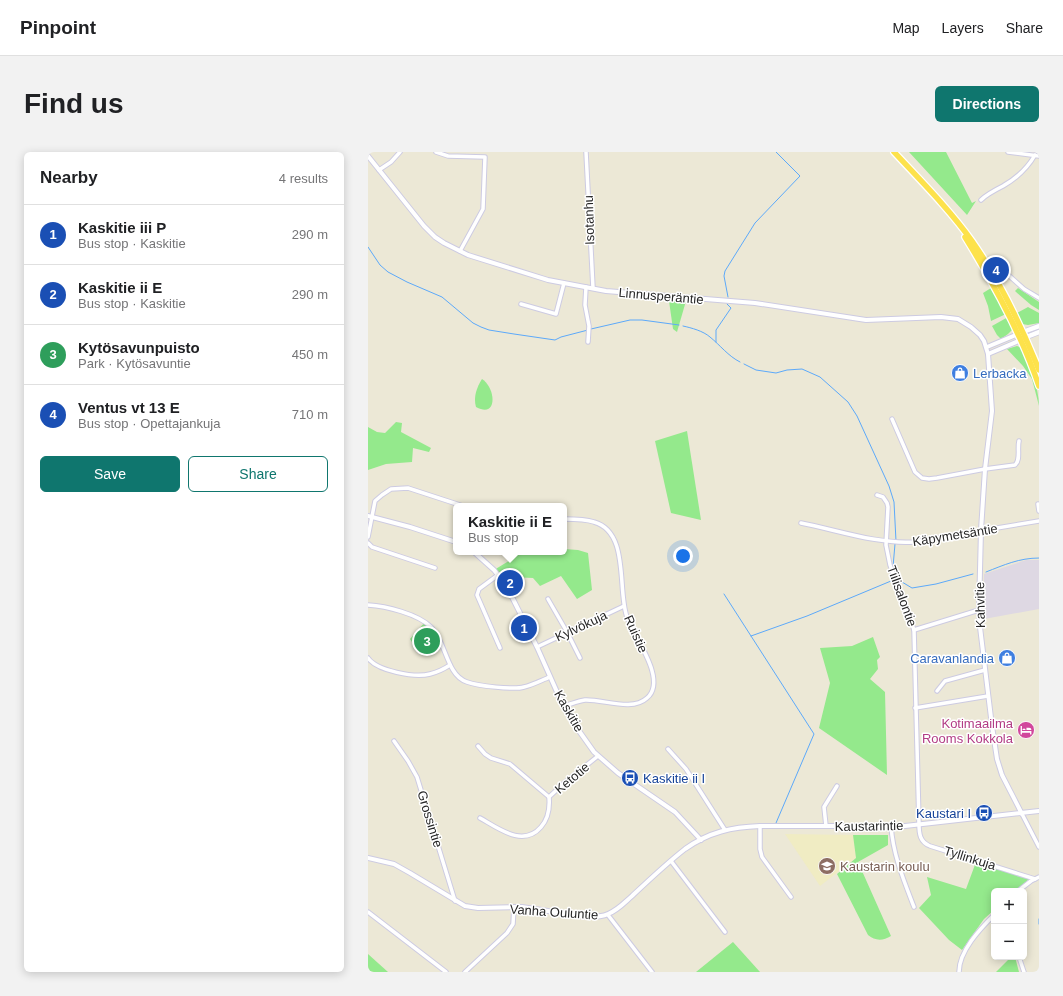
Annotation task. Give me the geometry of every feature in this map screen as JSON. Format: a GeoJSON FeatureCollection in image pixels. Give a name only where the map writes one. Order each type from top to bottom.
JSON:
{"type":"FeatureCollection","features":[{"type":"Feature","properties":{"kind":"highway"},"geometry":{"type":"LineString","coordinates":[[894,152],[937,198],[971,240],[984,259],[1006,297],[1023,339],[1039,370]]}},
{"type":"Feature","properties":{"kind":"highway"},"geometry":{"type":"LineString","coordinates":[[1023,339],[1039,386]]}},
{"type":"Feature","properties":{"kind":"main road"},"geometry":{"type":"LineString","coordinates":[[1020,332],[1039,326]]}},
{"type":"Feature","properties":{"kind":"main road"},"geometry":{"type":"LineString","coordinates":[[1023,339],[1039,332]]}},
{"type":"Feature","properties":{"kind":"street"},"geometry":{"type":"LineString","coordinates":[[379,170],[391,162],[400,152]]}},
{"type":"Feature","properties":{"kind":"street"},"geometry":{"type":"LineString","coordinates":[[436,152],[448,156],[485,157],[484,209],[460,251]]}},
{"type":"Feature","properties":{"kind":"street","name":"Isotanhu"},"geometry":{"type":"LineString","coordinates":[[586,152],[592,288]]}},
{"type":"Feature","properties":{"kind":"street"},"geometry":{"type":"LineString","coordinates":[[1008,152],[1037,156]]}},
{"type":"Feature","properties":{"kind":"street","name":"Linnusperäntie"},"geometry":{"type":"LineString","coordinates":[[368,156],[424,226],[435,237],[460,251],[505,267],[548,280],[606,291],[755,303],[866,320],[941,317],[953,318],[965,323],[980,335],[987,347],[988,354]]}},
{"type":"Feature","properties":{"kind":"street"},"geometry":{"type":"LineString","coordinates":[[981,200],[986,195],[1020,174],[1037,156]]}},
{"type":"Feature","properties":{"kind":"street"},"geometry":{"type":"LineString","coordinates":[[997,265],[1024,289],[1039,298]]}},
{"type":"Feature","properties":{"kind":"street"},"geometry":{"type":"LineString","coordinates":[[520,304],[556,314],[564,283]]}},
{"type":"Feature","properties":{"kind":"street"},"geometry":{"type":"LineString","coordinates":[[586,287],[585,305],[589,326],[588,342]]}},
{"type":"Feature","properties":{"kind":"street"},"geometry":{"type":"LineString","coordinates":[[987,347],[1020,332]]}},
{"type":"Feature","properties":{"kind":"street"},"geometry":{"type":"LineString","coordinates":[[988,354],[1023,339]]}},
{"type":"Feature","properties":{"kind":"street","name":"Kahvitie"},"geometry":{"type":"LineString","coordinates":[[988,354],[992,411],[981,530],[979,610],[985,670],[992,726],[1000,770],[1014,801],[1039,847]]}},
{"type":"Feature","properties":{"kind":"street"},"geometry":{"type":"LineString","coordinates":[[892,419],[915,472],[922,478],[937,478],[1016,464],[1018,460],[1019,442]]}},
{"type":"Feature","properties":{"kind":"street"},"geometry":{"type":"LineString","coordinates":[[368,537],[370,518],[374,506],[378,498],[386,491],[397,488],[408,488],[454,503]]}},
{"type":"Feature","properties":{"kind":"street","name":"Tiilisalontie"},"geometry":{"type":"LineString","coordinates":[[877,495],[883,497],[887,503],[887,551],[892,571],[914,630],[919,824]]}},
{"type":"Feature","properties":{"kind":"street"},"geometry":{"type":"LineString","coordinates":[[1038,504],[1039,511]]}},
{"type":"Feature","properties":{"kind":"street"},"geometry":{"type":"LineString","coordinates":[[370,518],[410,526],[453,541]]}},
{"type":"Feature","properties":{"kind":"street","name":"Ruistie"},"geometry":{"type":"LineString","coordinates":[[564,706],[585,700],[632,704],[644,701],[651,694],[654,683],[653,671],[630,623],[624,606],[618,554],[614,537],[602,525],[595,522],[567,519]]}},
{"type":"Feature","properties":{"kind":"street","name":"Käpymetsäntie"},"geometry":{"type":"LineString","coordinates":[[801,523],[902,543],[1039,521]]}},
{"type":"Feature","properties":{"kind":"street"},"geometry":{"type":"LineString","coordinates":[[368,543],[372,547],[434,568]]}},
{"type":"Feature","properties":{"kind":"street","name":"Kaskitie"},"geometry":{"type":"LineString","coordinates":[[477,555],[506,585],[564,706],[598,756],[618,773],[675,812],[701,840]]}},
{"type":"Feature","properties":{"kind":"street"},"geometry":{"type":"LineString","coordinates":[[498,575],[478,589],[477,595],[500,648]]}},
{"type":"Feature","properties":{"kind":"street"},"geometry":{"type":"LineString","coordinates":[[548,599],[568,632],[580,658]]}},
{"type":"Feature","properties":{"kind":"street"},"geometry":{"type":"LineString","coordinates":[[368,605],[383,607],[406,614],[425,623],[435,633],[450,665],[457,675],[468,682],[515,688],[525,687],[550,676]]}},
{"type":"Feature","properties":{"kind":"street","name":"Kylvökuja"},"geometry":{"type":"LineString","coordinates":[[537,647],[624,606]]}},
{"type":"Feature","properties":{"kind":"street"},"geometry":{"type":"LineString","coordinates":[[914,630],[979,610]]}},
{"type":"Feature","properties":{"kind":"street"},"geometry":{"type":"LineString","coordinates":[[368,658],[376,666],[383,669],[415,675],[431,674],[450,665]]}},
{"type":"Feature","properties":{"kind":"street"},"geometry":{"type":"LineString","coordinates":[[937,691],[945,681],[985,670]]}},
{"type":"Feature","properties":{"kind":"street"},"geometry":{"type":"LineString","coordinates":[[915,708],[988,696]]}},
{"type":"Feature","properties":{"kind":"street","name":"Grossintie"},"geometry":{"type":"LineString","coordinates":[[394,741],[417,777],[455,901]]}},
{"type":"Feature","properties":{"kind":"street"},"geometry":{"type":"LineString","coordinates":[[478,746],[491,758],[510,764],[549,798]]}},
{"type":"Feature","properties":{"kind":"street"},"geometry":{"type":"LineString","coordinates":[[668,749],[686,769],[725,830]]}},
{"type":"Feature","properties":{"kind":"street","name":"Ketotie"},"geometry":{"type":"LineString","coordinates":[[480,818],[513,836],[527,837],[533,834],[544,824],[549,809],[549,798],[563,784],[598,756]]}},
{"type":"Feature","properties":{"kind":"street"},"geometry":{"type":"LineString","coordinates":[[826,826],[824,807],[838,786]]}},
{"type":"Feature","properties":{"kind":"street","name":"Kaustarintie"},"geometry":{"type":"LineString","coordinates":[[701,840],[725,830],[739,827],[892,826],[1022,814],[1039,811]]}},
{"type":"Feature","properties":{"kind":"street","name":"Tyllinkuja"},"geometry":{"type":"LineString","coordinates":[[919,824],[921,839],[925,844],[1037,878]]}},
{"type":"Feature","properties":{"kind":"street"},"geometry":{"type":"LineString","coordinates":[[760,826],[760,845],[762,857],[791,897]]}},
{"type":"Feature","properties":{"kind":"street"},"geometry":{"type":"LineString","coordinates":[[892,826],[893,844],[897,861],[914,907]]}},
{"type":"Feature","properties":{"kind":"street","name":"Vanha Ouluntie"},"geometry":{"type":"LineString","coordinates":[[368,858],[394,864],[465,906],[478,908],[522,907],[587,917],[608,915],[622,906],[685,849],[701,840]]}},
{"type":"Feature","properties":{"kind":"street"},"geometry":{"type":"LineString","coordinates":[[671,861],[726,932]]}},
{"type":"Feature","properties":{"kind":"street"},"geometry":{"type":"LineString","coordinates":[[1022,888],[1037,878]]}},
{"type":"Feature","properties":{"kind":"street"},"geometry":{"type":"LineString","coordinates":[[465,972],[507,933],[512,924],[514,908]]}},
{"type":"Feature","properties":{"kind":"street"},"geometry":{"type":"LineString","coordinates":[[368,912],[446,972]]}},
{"type":"Feature","properties":{"kind":"street"},"geometry":{"type":"LineString","coordinates":[[608,915],[652,972]]}},
{"type":"Feature","properties":{"kind":"street"},"geometry":{"type":"LineString","coordinates":[[959,972],[961,958],[982,927],[991,919]]}},
{"type":"Feature","properties":{"kind":"street"},"geometry":{"type":"LineString","coordinates":[[1020,960],[1024,972]]}},
{"type":"Feature","properties":{"kind":"shaded area"},"geometry":{"type":"Polygon","coordinates":[[[1026,560],[1039,560],[1039,609],[984,619],[984,574],[1026,560]]]}},
{"type":"Feature","properties":{"kind":"shaded area","name":"Kaustarin koulu"},"geometry":{"type":"Polygon","coordinates":[[[785,834],[853,835],[856,858],[820,886],[785,834]]]}},
{"type":"Feature","properties":{"kind":"green space"},"geometry":{"type":"Polygon","coordinates":[[[909,152],[946,152],[972,203],[976,201],[967,215],[909,152]]]}},
{"type":"Feature","properties":{"kind":"green space"},"geometry":{"type":"Polygon","coordinates":[[[991,288],[1006,314],[991,321],[988,306],[983,293],[991,288]]]}},
{"type":"Feature","properties":{"kind":"green space"},"geometry":{"type":"Polygon","coordinates":[[[1018,288],[1039,302],[1039,310],[1015,291],[1018,288]]]}},
{"type":"Feature","properties":{"kind":"green space"},"geometry":{"type":"Polygon","coordinates":[[[669,301],[686,301],[677,332],[673,329],[669,301]]]}},
{"type":"Feature","properties":{"kind":"green space"},"geometry":{"type":"Polygon","coordinates":[[[1028,307],[1039,313],[1039,323],[1028,325],[1022,324],[1017,313],[1028,307]]]}},
{"type":"Feature","properties":{"kind":"green space"},"geometry":{"type":"Polygon","coordinates":[[[1008,317],[1012,330],[1001,339],[992,326],[1008,317]]]}},
{"type":"Feature","properties":{"kind":"green space"},"geometry":{"type":"Polygon","coordinates":[[[1017,346],[1022,348],[1033,377],[1039,399],[1039,406],[1032,379],[1023,366],[1007,349],[1017,346]]]}},
{"type":"Feature","properties":{"kind":"green space"},"geometry":{"type":"Polygon","coordinates":[[[482,379],[487,383],[492,395],[491,406],[488,409],[483,410],[476,407],[475,400],[477,389],[482,379]]]}},
{"type":"Feature","properties":{"kind":"green space"},"geometry":{"type":"Polygon","coordinates":[[[396,422],[402,423],[401,432],[431,448],[429,452],[413,448],[412,462],[386,464],[368,470],[368,427],[377,432],[385,433],[396,422]]]}},
{"type":"Feature","properties":{"kind":"green space"},"geometry":{"type":"Polygon","coordinates":[[[687,431],[701,520],[671,513],[655,441],[687,431]]]}},
{"type":"Feature","properties":{"kind":"green space"},"geometry":{"type":"Polygon","coordinates":[[[567,549],[588,553],[592,590],[577,599],[561,576],[540,586],[533,578],[512,577],[504,582],[494,570],[512,559],[514,555],[567,555],[567,549]]]}},
{"type":"Feature","properties":{"kind":"green space"},"geometry":{"type":"Polygon","coordinates":[[[425,622],[432,628],[441,645],[420,654],[410,639],[425,622]]]}},
{"type":"Feature","properties":{"kind":"green space"},"geometry":{"type":"Polygon","coordinates":[[[873,637],[880,657],[877,660],[878,669],[870,679],[885,692],[887,775],[819,728],[830,683],[820,648],[852,646],[873,637]]]}},
{"type":"Feature","properties":{"kind":"green space"},"geometry":{"type":"Polygon","coordinates":[[[853,835],[888,835],[888,845],[858,862],[891,936],[885,939],[879,940],[868,935],[837,874],[856,858],[853,835]]]}},
{"type":"Feature","properties":{"kind":"green space"},"geometry":{"type":"Polygon","coordinates":[[[976,862],[1029,879],[1019,888],[991,888],[991,913],[984,919],[962,950],[949,940],[919,908],[931,895],[927,877],[966,889],[976,862]]]}},
{"type":"Feature","properties":{"kind":"green space"},"geometry":{"type":"Polygon","coordinates":[[[733,942],[760,972],[696,972],[733,942]]]}},
{"type":"Feature","properties":{"kind":"green space"},"geometry":{"type":"Polygon","coordinates":[[[368,954],[388,972],[368,972],[368,954]]]}},
{"type":"Feature","properties":{"kind":"green space"},"geometry":{"type":"Polygon","coordinates":[[[1008,960],[1016,960],[1019,972],[996,972],[1008,960]]]}},
{"type":"Feature","properties":{"kind":"waterway"},"geometry":{"type":"LineString","coordinates":[[728,297],[724,276],[725,271],[755,223],[800,176],[776,152]]}},
{"type":"Feature","properties":{"kind":"waterway"},"geometry":{"type":"LineString","coordinates":[[368,247],[380,265],[388,272],[442,297],[473,323],[481,327],[489,330],[555,340],[588,330]]}},
{"type":"Feature","properties":{"kind":"waterway"},"geometry":{"type":"LineString","coordinates":[[716,342],[716,330],[731,308],[727,304]]}},
{"type":"Feature","properties":{"kind":"waterway"},"geometry":{"type":"LineString","coordinates":[[591,329],[630,320],[642,320],[679,325]]}},
{"type":"Feature","properties":{"kind":"waterway"},"geometry":{"type":"LineString","coordinates":[[683,326],[707,335],[728,354],[740,362]]}},
{"type":"Feature","properties":{"kind":"waterway"},"geometry":{"type":"LineString","coordinates":[[744,364],[756,370],[776,373],[787,370],[802,369],[820,377],[848,402],[857,416],[889,486],[894,502],[896,541]]}},
{"type":"Feature","properties":{"kind":"waterway"},"geometry":{"type":"LineString","coordinates":[[895,544],[893,567],[902,582],[912,588],[936,584],[973,574]]}},
{"type":"Feature","properties":{"kind":"waterway"},"geometry":{"type":"LineString","coordinates":[[986,572],[1005,564],[1032,558],[1039,558]]}},
{"type":"Feature","properties":{"kind":"waterway"},"geometry":{"type":"LineString","coordinates":[[751,636],[807,616],[891,581]]}},
{"type":"Feature","properties":{"kind":"waterway"},"geometry":{"type":"LineString","coordinates":[[724,594],[814,734],[776,823]]}},
{"type":"Feature","properties":{"kind":"waterway"},"geometry":{"type":"LineString","coordinates":[[1039,919],[1039,924]]}},
{"type":"Feature","properties":{"kind":"place","name":"Ventus vt 13 E"},"geometry":{"type":"Point","coordinates":[996,270]}},
{"type":"Feature","properties":{"kind":"place","name":"Lerbacka"},"geometry":{"type":"Point","coordinates":[960,373]}},
{"type":"Feature","properties":{"kind":"place","name":"Kaskitie ii E"},"geometry":{"type":"Point","coordinates":[510,583]}},
{"type":"Feature","properties":{"kind":"place","name":"Kaskitie iii P"},"geometry":{"type":"Point","coordinates":[524,628]}},
{"type":"Feature","properties":{"kind":"place","name":"Kytösavunpuisto"},"geometry":{"type":"Point","coordinates":[427,641]}},
{"type":"Feature","properties":{"kind":"place","name":"Caravanlandia"},"geometry":{"type":"Point","coordinates":[1007,658]}},
{"type":"Feature","properties":{"kind":"place","name":"Kotimaailma Rooms Kokkola"},"geometry":{"type":"Point","coordinates":[1026,730]}},
{"type":"Feature","properties":{"kind":"place","name":"Kaskitie ii I"},"geometry":{"type":"Point","coordinates":[630,778]}},
{"type":"Feature","properties":{"kind":"place","name":"Kaustari I"},"geometry":{"type":"Point","coordinates":[984,813]}},
{"type":"Feature","properties":{"kind":"place","name":"Kaustarin koulu"},"geometry":{"type":"Point","coordinates":[827,866]}}]}
